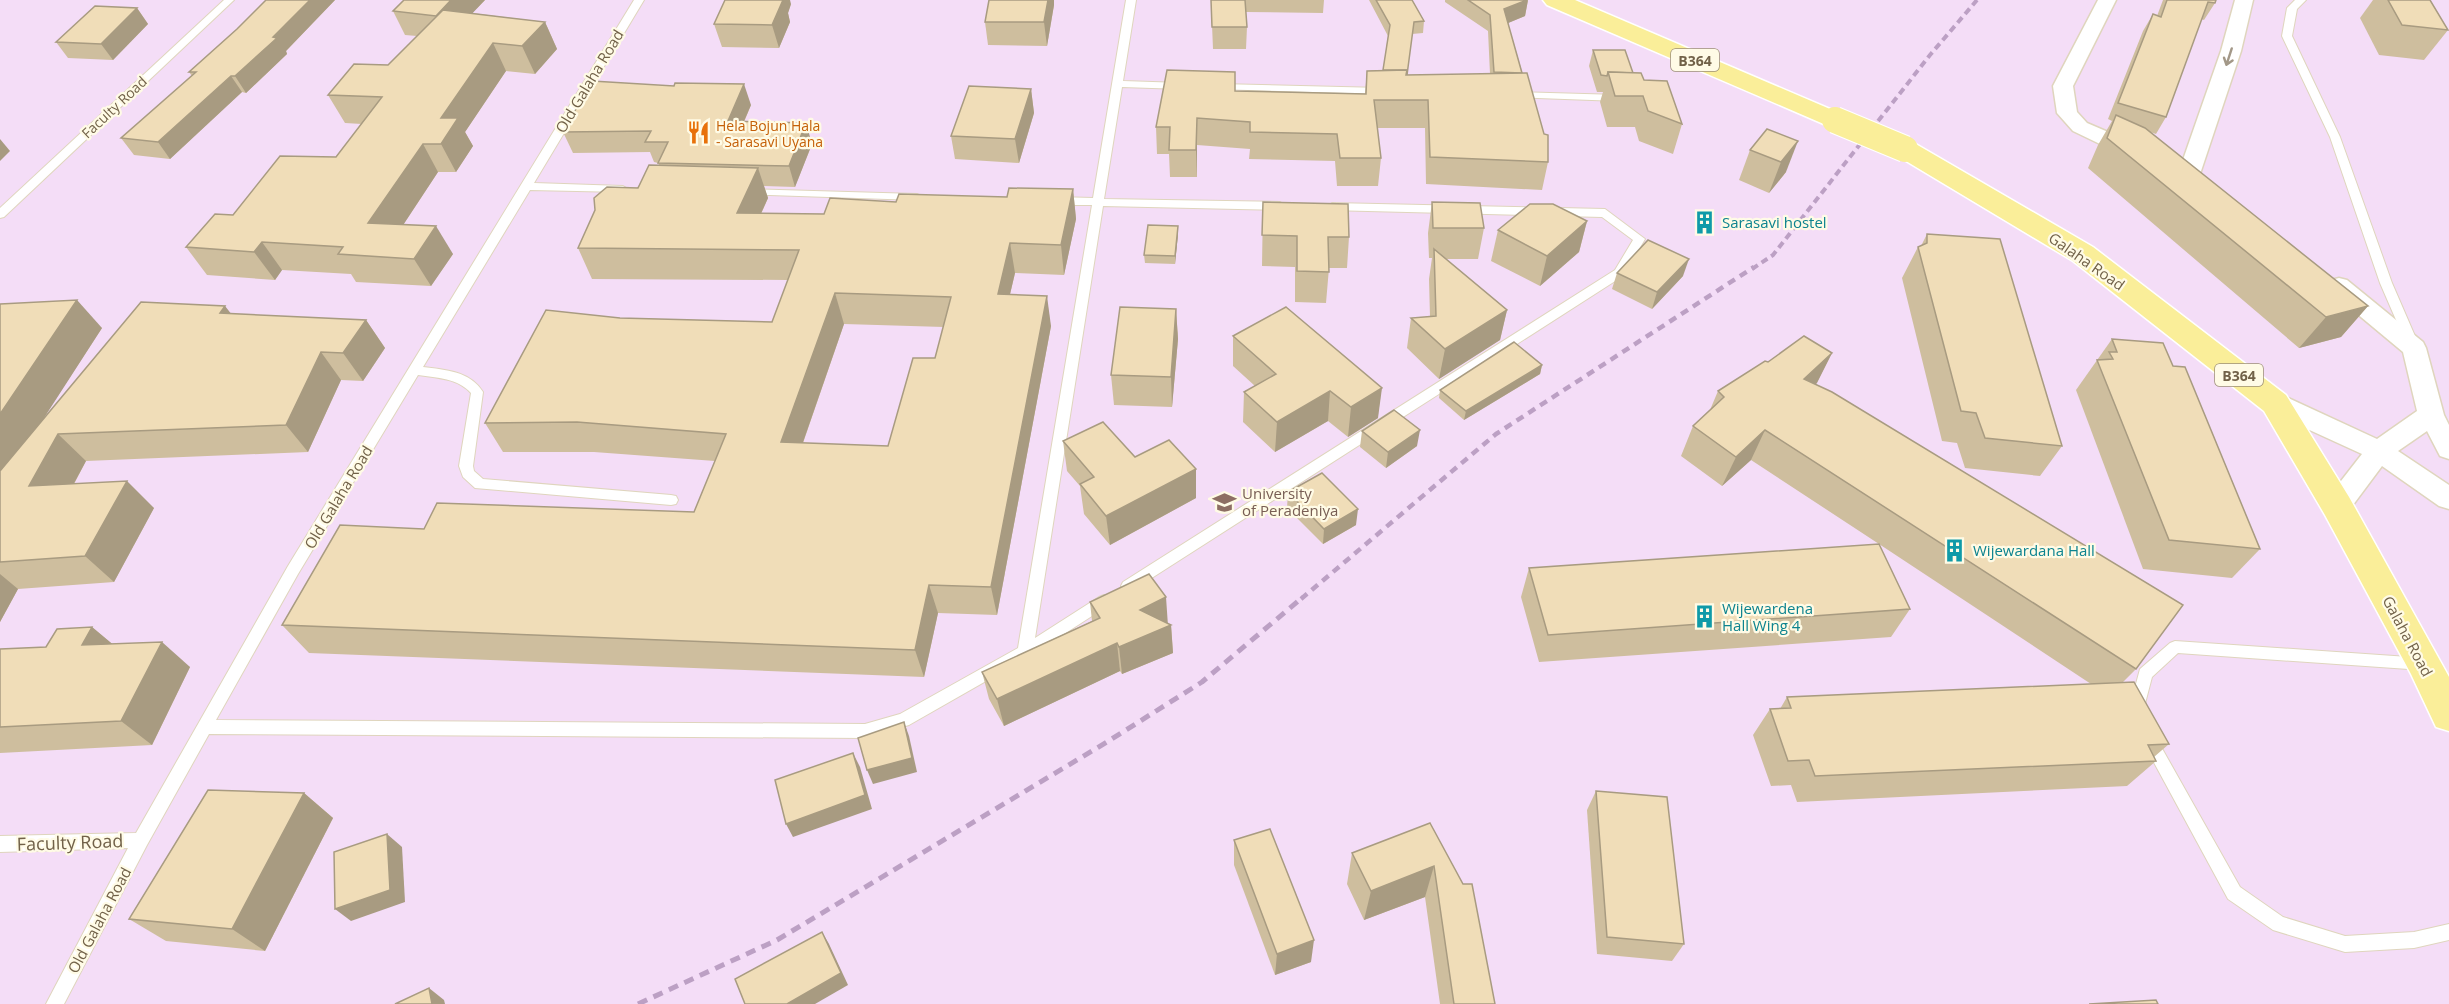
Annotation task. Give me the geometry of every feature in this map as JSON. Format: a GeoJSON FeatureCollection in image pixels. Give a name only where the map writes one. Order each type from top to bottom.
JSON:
{"type":"FeatureCollection","features":[{"type":"Feature","properties":{"kind":"main road","name":"Galaha Road"},"geometry":{"type":"LineString","coordinates":[[1556,0],[1905,149],[2083,254],[2275,403],[2337,506],[2424,664],[2449,715]]}},
{"type":"Feature","properties":{"kind":"street"},"geometry":{"type":"LineString","coordinates":[[2107,0],[2063,86],[2067,113],[2080,127],[2197,183],[2244,0]]}},
{"type":"Feature","properties":{"kind":"street"},"geometry":{"type":"LineString","coordinates":[[2326,276],[2414,348],[2431,415],[2449,448]]}},
{"type":"Feature","properties":{"kind":"street"},"geometry":{"type":"LineString","coordinates":[[2275,403],[2379,451],[2449,499]]}},
{"type":"Feature","properties":{"kind":"street"},"geometry":{"type":"LineString","coordinates":[[2337,506],[2379,451],[2431,415]]}},
{"type":"Feature","properties":{"kind":"lane","name":"Faculty Road"},"geometry":{"type":"LineString","coordinates":[[0,214],[229,0]]}},
{"type":"Feature","properties":{"kind":"lane","name":"Old Galaha Road"},"geometry":{"type":"LineString","coordinates":[[55,1004],[141,840],[293,570],[639,0]]}},
{"type":"Feature","properties":{"kind":"lane"},"geometry":{"type":"LineString","coordinates":[[1025,652],[1131,0]]}},
{"type":"Feature","properties":{"kind":"lane"},"geometry":{"type":"LineString","coordinates":[[2301,0],[2292,8],[2287,36],[2335,136],[2386,283],[2414,348]]}},
{"type":"Feature","properties":{"kind":"lane"},"geometry":{"type":"LineString","coordinates":[[1118,84],[1190,86]]}},
{"type":"Feature","properties":{"kind":"lane"},"geometry":{"type":"LineString","coordinates":[[1214,87],[1393,92]]}},
{"type":"Feature","properties":{"kind":"lane"},"geometry":{"type":"LineString","coordinates":[[1501,94],[1633,98]]}},
{"type":"Feature","properties":{"kind":"lane"},"geometry":{"type":"LineString","coordinates":[[526,186],[633,189]]}},
{"type":"Feature","properties":{"kind":"lane"},"geometry":{"type":"LineString","coordinates":[[741,192],[931,197]]}},
{"type":"Feature","properties":{"kind":"lane"},"geometry":{"type":"LineString","coordinates":[[1039,200],[1287,206]]}},
{"type":"Feature","properties":{"kind":"lane"},"geometry":{"type":"LineString","coordinates":[[203,727],[865,731],[904,720],[1025,652],[1619,273],[1639,239],[1605,213],[1323,207]]}},
{"type":"Feature","properties":{"kind":"lane"},"geometry":{"type":"LineString","coordinates":[[414,370],[450,375],[467,381],[477,393],[466,466],[468,473],[480,484],[671,500]]}},
{"type":"Feature","properties":{"kind":"lane"},"geometry":{"type":"LineString","coordinates":[[2424,664],[2175,647],[2145,674],[2136,716],[2234,893],[2261,912],[2279,924],[2345,944],[2414,940],[2449,932]]}},
{"type":"Feature","properties":{"kind":"lane","name":"Faculty Road"},"geometry":{"type":"LineString","coordinates":[[0,844],[141,840]]}},
{"type":"Feature","properties":{"kind":"shaded area","name":"University of Peradeniya"},"geometry":{"type":"Polygon","coordinates":[[[0,0],[2449,0],[2449,1004],[0,1004],[0,0]]]}},
{"type":"Feature","properties":{"kind":"building"},"geometry":{"type":"Polygon","coordinates":[[[266,0],[310,0],[273,37],[277,38],[158,142],[121,138],[196,72],[189,72],[266,0]]]}},
{"type":"Feature","properties":{"kind":"building"},"geometry":{"type":"Polygon","coordinates":[[[404,0],[451,0],[436,16],[393,11],[404,0]]]}},
{"type":"Feature","properties":{"kind":"building"},"geometry":{"type":"Polygon","coordinates":[[[725,0],[783,0],[772,25],[714,24],[725,0]]]}},
{"type":"Feature","properties":{"kind":"building"},"geometry":{"type":"Polygon","coordinates":[[[989,0],[1048,0],[1044,22],[985,22],[989,0]]]}},
{"type":"Feature","properties":{"kind":"building"},"geometry":{"type":"Polygon","coordinates":[[[1211,0],[1245,0],[1247,27],[1212,27],[1211,0]]]}},
{"type":"Feature","properties":{"kind":"building"},"geometry":{"type":"Polygon","coordinates":[[[1376,0],[1412,0],[1424,21],[1414,22],[1407,75],[1407,70],[1383,70],[1390,25],[1376,0]]]}},
{"type":"Feature","properties":{"kind":"building"},"geometry":{"type":"Polygon","coordinates":[[[1468,0],[1527,0],[1504,9],[1522,73],[1494,72],[1490,15],[1468,0]]]}},
{"type":"Feature","properties":{"kind":"building"},"geometry":{"type":"Polygon","coordinates":[[[2167,0],[2216,0],[2215,3],[2208,2],[2166,117],[2118,103],[2153,14],[2161,17],[2167,0]]]}},
{"type":"Feature","properties":{"kind":"building"},"geometry":{"type":"Polygon","coordinates":[[[2388,0],[2430,0],[2448,30],[2402,25],[2388,0]]]}},
{"type":"Feature","properties":{"kind":"building"},"geometry":{"type":"Polygon","coordinates":[[[95,6],[137,8],[101,44],[56,42],[95,6]]]}},
{"type":"Feature","properties":{"kind":"building"},"geometry":{"type":"Polygon","coordinates":[[[443,10],[545,22],[522,46],[493,43],[441,118],[458,118],[441,144],[423,144],[368,223],[436,226],[414,259],[338,254],[343,247],[262,242],[254,252],[186,247],[215,214],[233,215],[280,156],[336,157],[382,97],[328,95],[354,64],[388,65],[443,10]]]}},
{"type":"Feature","properties":{"kind":"building"},"geometry":{"type":"Polygon","coordinates":[[[1593,50],[1625,50],[1633,73],[1608,72],[1607,76],[1601,75],[1593,50]]]}},
{"type":"Feature","properties":{"kind":"building"},"geometry":{"type":"Polygon","coordinates":[[[1167,70],[1235,72],[1235,91],[1366,94],[1367,71],[1407,70],[1406,75],[1527,73],[1544,134],[1548,135],[1548,162],[1430,157],[1428,100],[1374,100],[1381,158],[1340,158],[1337,134],[1250,132],[1250,122],[1197,118],[1196,150],[1169,150],[1170,127],[1156,127],[1167,70]]]}},
{"type":"Feature","properties":{"kind":"building"},"geometry":{"type":"Polygon","coordinates":[[[1608,72],[1641,73],[1644,80],[1667,81],[1682,124],[1648,111],[1643,96],[1615,96],[1608,72]]]}},
{"type":"Feature","properties":{"kind":"building"},"geometry":{"type":"Polygon","coordinates":[[[592,81],[674,86],[675,83],[744,84],[728,121],[806,123],[789,166],[658,163],[668,142],[645,142],[651,131],[563,132],[592,81]]]}},
{"type":"Feature","properties":{"kind":"building"},"geometry":{"type":"Polygon","coordinates":[[[969,86],[1031,89],[1015,139],[951,136],[969,86]]]}},
{"type":"Feature","properties":{"kind":"building"},"geometry":{"type":"Polygon","coordinates":[[[2116,115],[2145,128],[2368,306],[2326,317],[2107,138],[2116,115]]]}},
{"type":"Feature","properties":{"kind":"building"},"geometry":{"type":"Polygon","coordinates":[[[1767,129],[1798,141],[1781,162],[1750,150],[1767,129]]]}},
{"type":"Feature","properties":{"kind":"building"},"geometry":{"type":"Polygon","coordinates":[[[649,165],[758,168],[737,213],[824,214],[830,198],[896,202],[899,194],[1007,197],[1009,188],[1073,189],[1061,245],[1010,243],[998,294],[1047,296],[991,587],[929,585],[915,650],[282,625],[340,525],[424,529],[437,503],[694,512],[726,434],[577,422],[485,423],[546,310],[620,318],[772,322],[799,250],[578,248],[595,210],[594,198],[607,187],[638,188],[649,165]],[[835,293],[781,442],[888,446],[913,358],[935,358],[951,297],[835,293]]]}},
{"type":"Feature","properties":{"kind":"building"},"geometry":{"type":"Polygon","coordinates":[[[1263,202],[1348,204],[1349,237],[1328,237],[1329,272],[1297,271],[1297,236],[1262,235],[1263,202]]]}},
{"type":"Feature","properties":{"kind":"building"},"geometry":{"type":"Polygon","coordinates":[[[1432,202],[1480,203],[1484,228],[1433,228],[1432,202]]]}},
{"type":"Feature","properties":{"kind":"building"},"geometry":{"type":"Polygon","coordinates":[[[1530,204],[1553,204],[1587,221],[1547,256],[1498,230],[1530,204]]]}},
{"type":"Feature","properties":{"kind":"building"},"geometry":{"type":"Polygon","coordinates":[[[1148,225],[1178,226],[1175,256],[1144,255],[1148,225]]]}},
{"type":"Feature","properties":{"kind":"building"},"geometry":{"type":"Polygon","coordinates":[[[1927,234],[2000,239],[2062,446],[1985,438],[1976,413],[1961,411],[1918,247],[1927,243],[1927,234]]]}},
{"type":"Feature","properties":{"kind":"building"},"geometry":{"type":"Polygon","coordinates":[[[1648,240],[1689,259],[1657,292],[1617,273],[1648,240]]]}},
{"type":"Feature","properties":{"kind":"building"},"geometry":{"type":"Polygon","coordinates":[[[1434,249],[1507,310],[1445,349],[1411,318],[1436,316],[1434,249]]]}},
{"type":"Feature","properties":{"kind":"building"},"geometry":{"type":"Polygon","coordinates":[[[77,300],[0,414],[0,304],[77,300]]]}},
{"type":"Feature","properties":{"kind":"building"},"geometry":{"type":"Polygon","coordinates":[[[141,302],[225,306],[220,313],[366,320],[343,353],[321,352],[286,425],[58,434],[29,486],[127,481],[85,556],[0,562],[0,471],[141,302]]]}},
{"type":"Feature","properties":{"kind":"building"},"geometry":{"type":"Polygon","coordinates":[[[1120,307],[1176,309],[1171,377],[1111,375],[1120,307]]]}},
{"type":"Feature","properties":{"kind":"building"},"geometry":{"type":"Polygon","coordinates":[[[1286,307],[1382,388],[1351,407],[1330,391],[1277,422],[1244,392],[1276,374],[1233,336],[1286,307]]]}},
{"type":"Feature","properties":{"kind":"building"},"geometry":{"type":"Polygon","coordinates":[[[1804,336],[1832,353],[1804,379],[1832,392],[2183,605],[2136,669],[1765,430],[1736,457],[1693,426],[1724,397],[1718,391],[1765,361],[1768,362],[1804,336]]]}},
{"type":"Feature","properties":{"kind":"building"},"geometry":{"type":"Polygon","coordinates":[[[2112,339],[2163,343],[2173,366],[2185,367],[2260,549],[2169,540],[2097,360],[2113,359],[2109,352],[2117,352],[2112,339]]]}},
{"type":"Feature","properties":{"kind":"building"},"geometry":{"type":"Polygon","coordinates":[[[1514,342],[1542,365],[1466,411],[1440,390],[1514,342]]]}},
{"type":"Feature","properties":{"kind":"building"},"geometry":{"type":"Polygon","coordinates":[[[1394,410],[1420,430],[1388,452],[1362,431],[1394,410]]]}},
{"type":"Feature","properties":{"kind":"building"},"geometry":{"type":"Polygon","coordinates":[[[1103,422],[1135,457],[1169,440],[1196,469],[1106,516],[1080,484],[1094,477],[1063,441],[1103,422]]]}},
{"type":"Feature","properties":{"kind":"building"},"geometry":{"type":"Polygon","coordinates":[[[1322,473],[1358,509],[1324,529],[1288,492],[1322,473]]]}},
{"type":"Feature","properties":{"kind":"building"},"geometry":{"type":"Polygon","coordinates":[[[1879,544],[1910,609],[1548,635],[1529,568],[1879,544]]]}},
{"type":"Feature","properties":{"kind":"building"},"geometry":{"type":"Polygon","coordinates":[[[1149,574],[1166,597],[1140,610],[1171,625],[1119,647],[1117,643],[997,699],[982,672],[1100,618],[1090,602],[1149,574]]]}},
{"type":"Feature","properties":{"kind":"building"},"geometry":{"type":"Polygon","coordinates":[[[92,627],[82,645],[162,642],[121,721],[0,727],[0,649],[46,647],[57,629],[92,627]]]}},
{"type":"Feature","properties":{"kind":"building"},"geometry":{"type":"Polygon","coordinates":[[[2134,682],[2169,744],[2148,745],[2156,761],[1815,776],[1809,760],[1788,761],[1770,709],[1791,708],[1787,697],[2134,682]]]}},
{"type":"Feature","properties":{"kind":"building"},"geometry":{"type":"Polygon","coordinates":[[[904,722],[912,758],[867,770],[858,738],[904,722]]]}},
{"type":"Feature","properties":{"kind":"building"},"geometry":{"type":"Polygon","coordinates":[[[853,753],[865,795],[786,824],[775,780],[853,753]]]}},
{"type":"Feature","properties":{"kind":"building"},"geometry":{"type":"Polygon","coordinates":[[[208,790],[304,793],[232,929],[129,919],[208,790]]]}},
{"type":"Feature","properties":{"kind":"building"},"geometry":{"type":"Polygon","coordinates":[[[1596,791],[1667,797],[1684,944],[1607,937],[1596,791]]]}},
{"type":"Feature","properties":{"kind":"building"},"geometry":{"type":"Polygon","coordinates":[[[1430,823],[1463,884],[1472,884],[1495,1004],[1454,1004],[1434,866],[1371,891],[1352,853],[1430,823]]]}},
{"type":"Feature","properties":{"kind":"building"},"geometry":{"type":"Polygon","coordinates":[[[1270,829],[1314,940],[1277,954],[1234,840],[1270,829]]]}},
{"type":"Feature","properties":{"kind":"building"},"geometry":{"type":"Polygon","coordinates":[[[387,834],[390,890],[335,909],[334,852],[387,834]]]}},
{"type":"Feature","properties":{"kind":"building"},"geometry":{"type":"Polygon","coordinates":[[[822,932],[841,973],[787,1004],[745,1004],[735,979],[822,932]]]}},
{"type":"Feature","properties":{"kind":"building"},"geometry":{"type":"Polygon","coordinates":[[[429,988],[432,1004],[395,1004],[429,988]]]}},
{"type":"Feature","properties":{"kind":"building"},"geometry":{"type":"Polygon","coordinates":[[[2156,1000],[2158,1004],[2089,1004],[2156,1000]]]}},
{"type":"Feature","properties":{"kind":"railway"},"geometry":{"type":"LineString","coordinates":[[1752,269],[1773,255],[1930,55],[1977,0]]}},
{"type":"Feature","properties":{"kind":"railway"},"geometry":{"type":"LineString","coordinates":[[1301,599],[1496,434],[1754,267]]}},
{"type":"Feature","properties":{"kind":"railway"},"geometry":{"type":"LineString","coordinates":[[638,1004],[777,940],[1107,742],[1202,682],[1303,597]]}},
{"type":"Feature","properties":{"kind":"place","name":"Hela Bojun Hala - Sarasavi Uyana"},"geometry":{"type":"Point","coordinates":[698,133]}},
{"type":"Feature","properties":{"kind":"place","name":"Sarasavi hostel"},"geometry":{"type":"Point","coordinates":[1704,222]}},
{"type":"Feature","properties":{"kind":"place","name":"University of Peradeniya"},"geometry":{"type":"Point","coordinates":[1224,502]}},
{"type":"Feature","properties":{"kind":"place","name":"Wijewardana Hall"},"geometry":{"type":"Point","coordinates":[1955,550]}},
{"type":"Feature","properties":{"kind":"place","name":"Wijewardena Hall Wing 4"},"geometry":{"type":"Point","coordinates":[1704,617]}}]}
